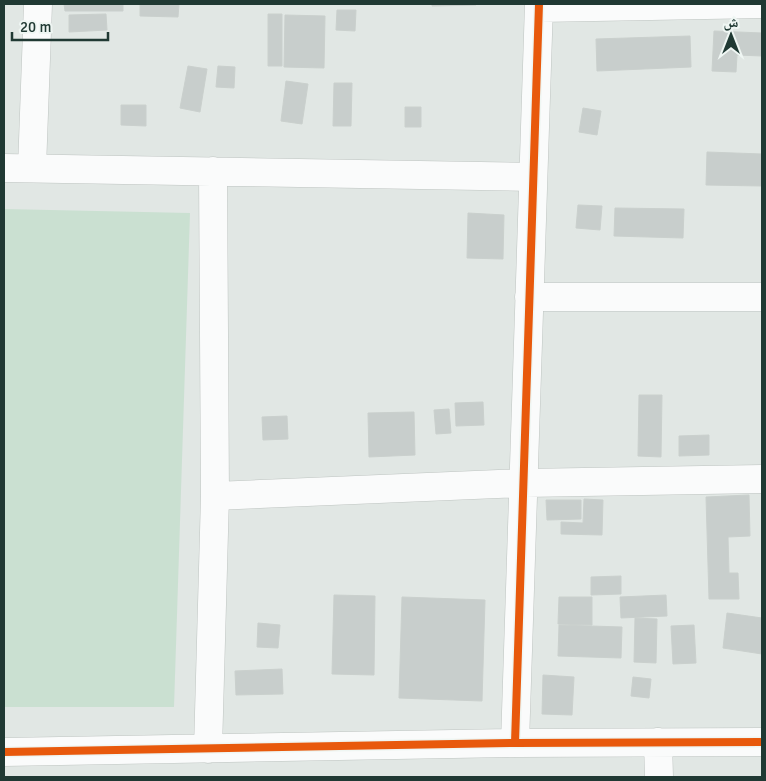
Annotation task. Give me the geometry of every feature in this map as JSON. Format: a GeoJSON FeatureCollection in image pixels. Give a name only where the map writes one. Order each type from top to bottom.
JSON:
{"type":"FeatureCollection","features":[{"type":"Feature","properties":{"kind":"street"},"geometry":{"type":"LineString","coordinates":[[32,168],[38,4]]}},
{"type":"Feature","properties":{"kind":"street"},"geometry":{"type":"LineString","coordinates":[[516,743],[539,6],[762,4]]}},
{"type":"Feature","properties":{"kind":"street"},"geometry":{"type":"LineString","coordinates":[[4,168],[534,177]]}},
{"type":"Feature","properties":{"kind":"street"},"geometry":{"type":"LineString","coordinates":[[208,749],[215,496],[213,172]]}},
{"type":"Feature","properties":{"kind":"street"},"geometry":{"type":"LineString","coordinates":[[529,297],[762,297]]}},
{"type":"Feature","properties":{"kind":"street"},"geometry":{"type":"LineString","coordinates":[[215,496],[524,483],[762,479]]}},
{"type":"Feature","properties":{"kind":"street"},"geometry":{"type":"LineString","coordinates":[[658,742],[659,777]]}},
{"type":"Feature","properties":{"kind":"street"},"geometry":{"type":"LineString","coordinates":[[4,752],[516,743],[762,742]]}},
{"type":"Feature","properties":{"kind":"green space"},"geometry":{"type":"Polygon","coordinates":[[[4,209],[190,213],[174,707],[4,707],[4,209]]]}},
{"type":"Feature","properties":{"kind":"building"},"geometry":{"type":"Polygon","coordinates":[[[64,4],[123,4],[123,11],[65,11],[64,4]]]}},
{"type":"Feature","properties":{"kind":"building"},"geometry":{"type":"Polygon","coordinates":[[[140,4],[179,4],[178,17],[140,16],[140,4]]]}},
{"type":"Feature","properties":{"kind":"building"},"geometry":{"type":"Polygon","coordinates":[[[432,4],[476,4],[476,5],[432,6],[432,4]]]}},
{"type":"Feature","properties":{"kind":"building"},"geometry":{"type":"Polygon","coordinates":[[[337,10],[356,10],[355,31],[336,30],[337,10]]]}},
{"type":"Feature","properties":{"kind":"building"},"geometry":{"type":"Polygon","coordinates":[[[106,14],[107,30],[69,32],[69,15],[106,14]]]}},
{"type":"Feature","properties":{"kind":"building"},"geometry":{"type":"Polygon","coordinates":[[[268,14],[282,14],[282,66],[268,66],[268,14]]]}},
{"type":"Feature","properties":{"kind":"building"},"geometry":{"type":"Polygon","coordinates":[[[285,15],[325,16],[324,68],[284,67],[285,15]]]}},
{"type":"Feature","properties":{"kind":"building"},"geometry":{"type":"Polygon","coordinates":[[[714,31],[762,33],[762,56],[737,55],[736,72],[712,71],[714,31]]]}},
{"type":"Feature","properties":{"kind":"building"},"geometry":{"type":"Polygon","coordinates":[[[690,36],[691,67],[597,71],[596,39],[690,36]]]}},
{"type":"Feature","properties":{"kind":"building"},"geometry":{"type":"Polygon","coordinates":[[[188,66],[207,69],[200,112],[180,108],[188,66]]]}},
{"type":"Feature","properties":{"kind":"building"},"geometry":{"type":"Polygon","coordinates":[[[218,66],[235,67],[234,88],[216,87],[218,66]]]}},
{"type":"Feature","properties":{"kind":"building"},"geometry":{"type":"Polygon","coordinates":[[[286,81],[308,84],[302,124],[281,121],[286,81]]]}},
{"type":"Feature","properties":{"kind":"building"},"geometry":{"type":"Polygon","coordinates":[[[334,83],[352,83],[351,126],[333,126],[334,83]]]}},
{"type":"Feature","properties":{"kind":"building"},"geometry":{"type":"Polygon","coordinates":[[[121,105],[146,105],[146,126],[121,125],[121,105]]]}},
{"type":"Feature","properties":{"kind":"building"},"geometry":{"type":"Polygon","coordinates":[[[405,107],[421,107],[421,127],[405,127],[405,107]]]}},
{"type":"Feature","properties":{"kind":"building"},"geometry":{"type":"Polygon","coordinates":[[[583,108],[601,111],[597,135],[579,132],[583,108]]]}},
{"type":"Feature","properties":{"kind":"building"},"geometry":{"type":"Polygon","coordinates":[[[707,152],[762,154],[762,186],[706,185],[707,152]]]}},
{"type":"Feature","properties":{"kind":"building"},"geometry":{"type":"Polygon","coordinates":[[[578,205],[602,206],[600,230],[576,228],[578,205]]]}},
{"type":"Feature","properties":{"kind":"building"},"geometry":{"type":"Polygon","coordinates":[[[615,208],[684,209],[683,238],[614,236],[615,208]]]}},
{"type":"Feature","properties":{"kind":"building"},"geometry":{"type":"Polygon","coordinates":[[[468,213],[504,215],[503,259],[467,258],[468,213]]]}},
{"type":"Feature","properties":{"kind":"building"},"geometry":{"type":"Polygon","coordinates":[[[639,395],[662,395],[661,457],[638,456],[639,395]]]}},
{"type":"Feature","properties":{"kind":"building"},"geometry":{"type":"Polygon","coordinates":[[[483,402],[484,425],[456,426],[455,403],[483,402]]]}},
{"type":"Feature","properties":{"kind":"building"},"geometry":{"type":"Polygon","coordinates":[[[449,409],[451,433],[436,434],[434,410],[449,409]]]}},
{"type":"Feature","properties":{"kind":"building"},"geometry":{"type":"Polygon","coordinates":[[[414,412],[415,455],[369,457],[368,413],[414,412]]]}},
{"type":"Feature","properties":{"kind":"building"},"geometry":{"type":"Polygon","coordinates":[[[287,416],[288,439],[263,440],[262,417],[287,416]]]}},
{"type":"Feature","properties":{"kind":"building"},"geometry":{"type":"Polygon","coordinates":[[[709,435],[709,455],[679,456],[679,436],[709,435]]]}},
{"type":"Feature","properties":{"kind":"building"},"geometry":{"type":"Polygon","coordinates":[[[749,495],[750,536],[728,537],[729,573],[738,573],[739,599],[709,599],[706,497],[749,495]]]}},
{"type":"Feature","properties":{"kind":"building"},"geometry":{"type":"Polygon","coordinates":[[[584,499],[603,500],[602,535],[561,534],[561,522],[583,523],[584,499]]]}},
{"type":"Feature","properties":{"kind":"building"},"geometry":{"type":"Polygon","coordinates":[[[546,500],[581,500],[581,519],[547,520],[546,500]]]}},
{"type":"Feature","properties":{"kind":"building"},"geometry":{"type":"Polygon","coordinates":[[[621,576],[621,594],[591,595],[591,577],[621,576]]]}},
{"type":"Feature","properties":{"kind":"building"},"geometry":{"type":"Polygon","coordinates":[[[334,595],[375,596],[374,675],[332,674],[334,595]]]}},
{"type":"Feature","properties":{"kind":"building"},"geometry":{"type":"Polygon","coordinates":[[[666,595],[667,616],[621,618],[620,597],[666,595]]]}},
{"type":"Feature","properties":{"kind":"building"},"geometry":{"type":"Polygon","coordinates":[[[402,597],[485,600],[482,701],[399,698],[402,597]]]}},
{"type":"Feature","properties":{"kind":"building"},"geometry":{"type":"Polygon","coordinates":[[[559,597],[592,597],[592,625],[558,624],[559,597]]]}},
{"type":"Feature","properties":{"kind":"building"},"geometry":{"type":"Polygon","coordinates":[[[727,613],[762,618],[762,654],[723,648],[727,613]]]}},
{"type":"Feature","properties":{"kind":"building"},"geometry":{"type":"Polygon","coordinates":[[[635,618],[657,619],[656,663],[634,662],[635,618]]]}},
{"type":"Feature","properties":{"kind":"building"},"geometry":{"type":"Polygon","coordinates":[[[258,623],[280,625],[278,648],[257,647],[258,623]]]}},
{"type":"Feature","properties":{"kind":"building"},"geometry":{"type":"Polygon","coordinates":[[[559,625],[622,627],[621,658],[558,656],[559,625]]]}},
{"type":"Feature","properties":{"kind":"building"},"geometry":{"type":"Polygon","coordinates":[[[694,625],[696,663],[673,664],[671,626],[694,625]]]}},
{"type":"Feature","properties":{"kind":"building"},"geometry":{"type":"Polygon","coordinates":[[[282,669],[283,694],[236,695],[235,671],[282,669]]]}},
{"type":"Feature","properties":{"kind":"building"},"geometry":{"type":"Polygon","coordinates":[[[543,675],[574,677],[572,715],[542,714],[543,675]]]}},
{"type":"Feature","properties":{"kind":"building"},"geometry":{"type":"Polygon","coordinates":[[[633,677],[651,679],[649,698],[631,696],[633,677]]]}},
{"type":"Feature","properties":{"kind":"cycle path"},"geometry":{"type":"LineString","coordinates":[[515,743],[539,4]]}},
{"type":"Feature","properties":{"kind":"cycle path"},"geometry":{"type":"LineString","coordinates":[[4,752],[515,743],[762,742]]}}]}
